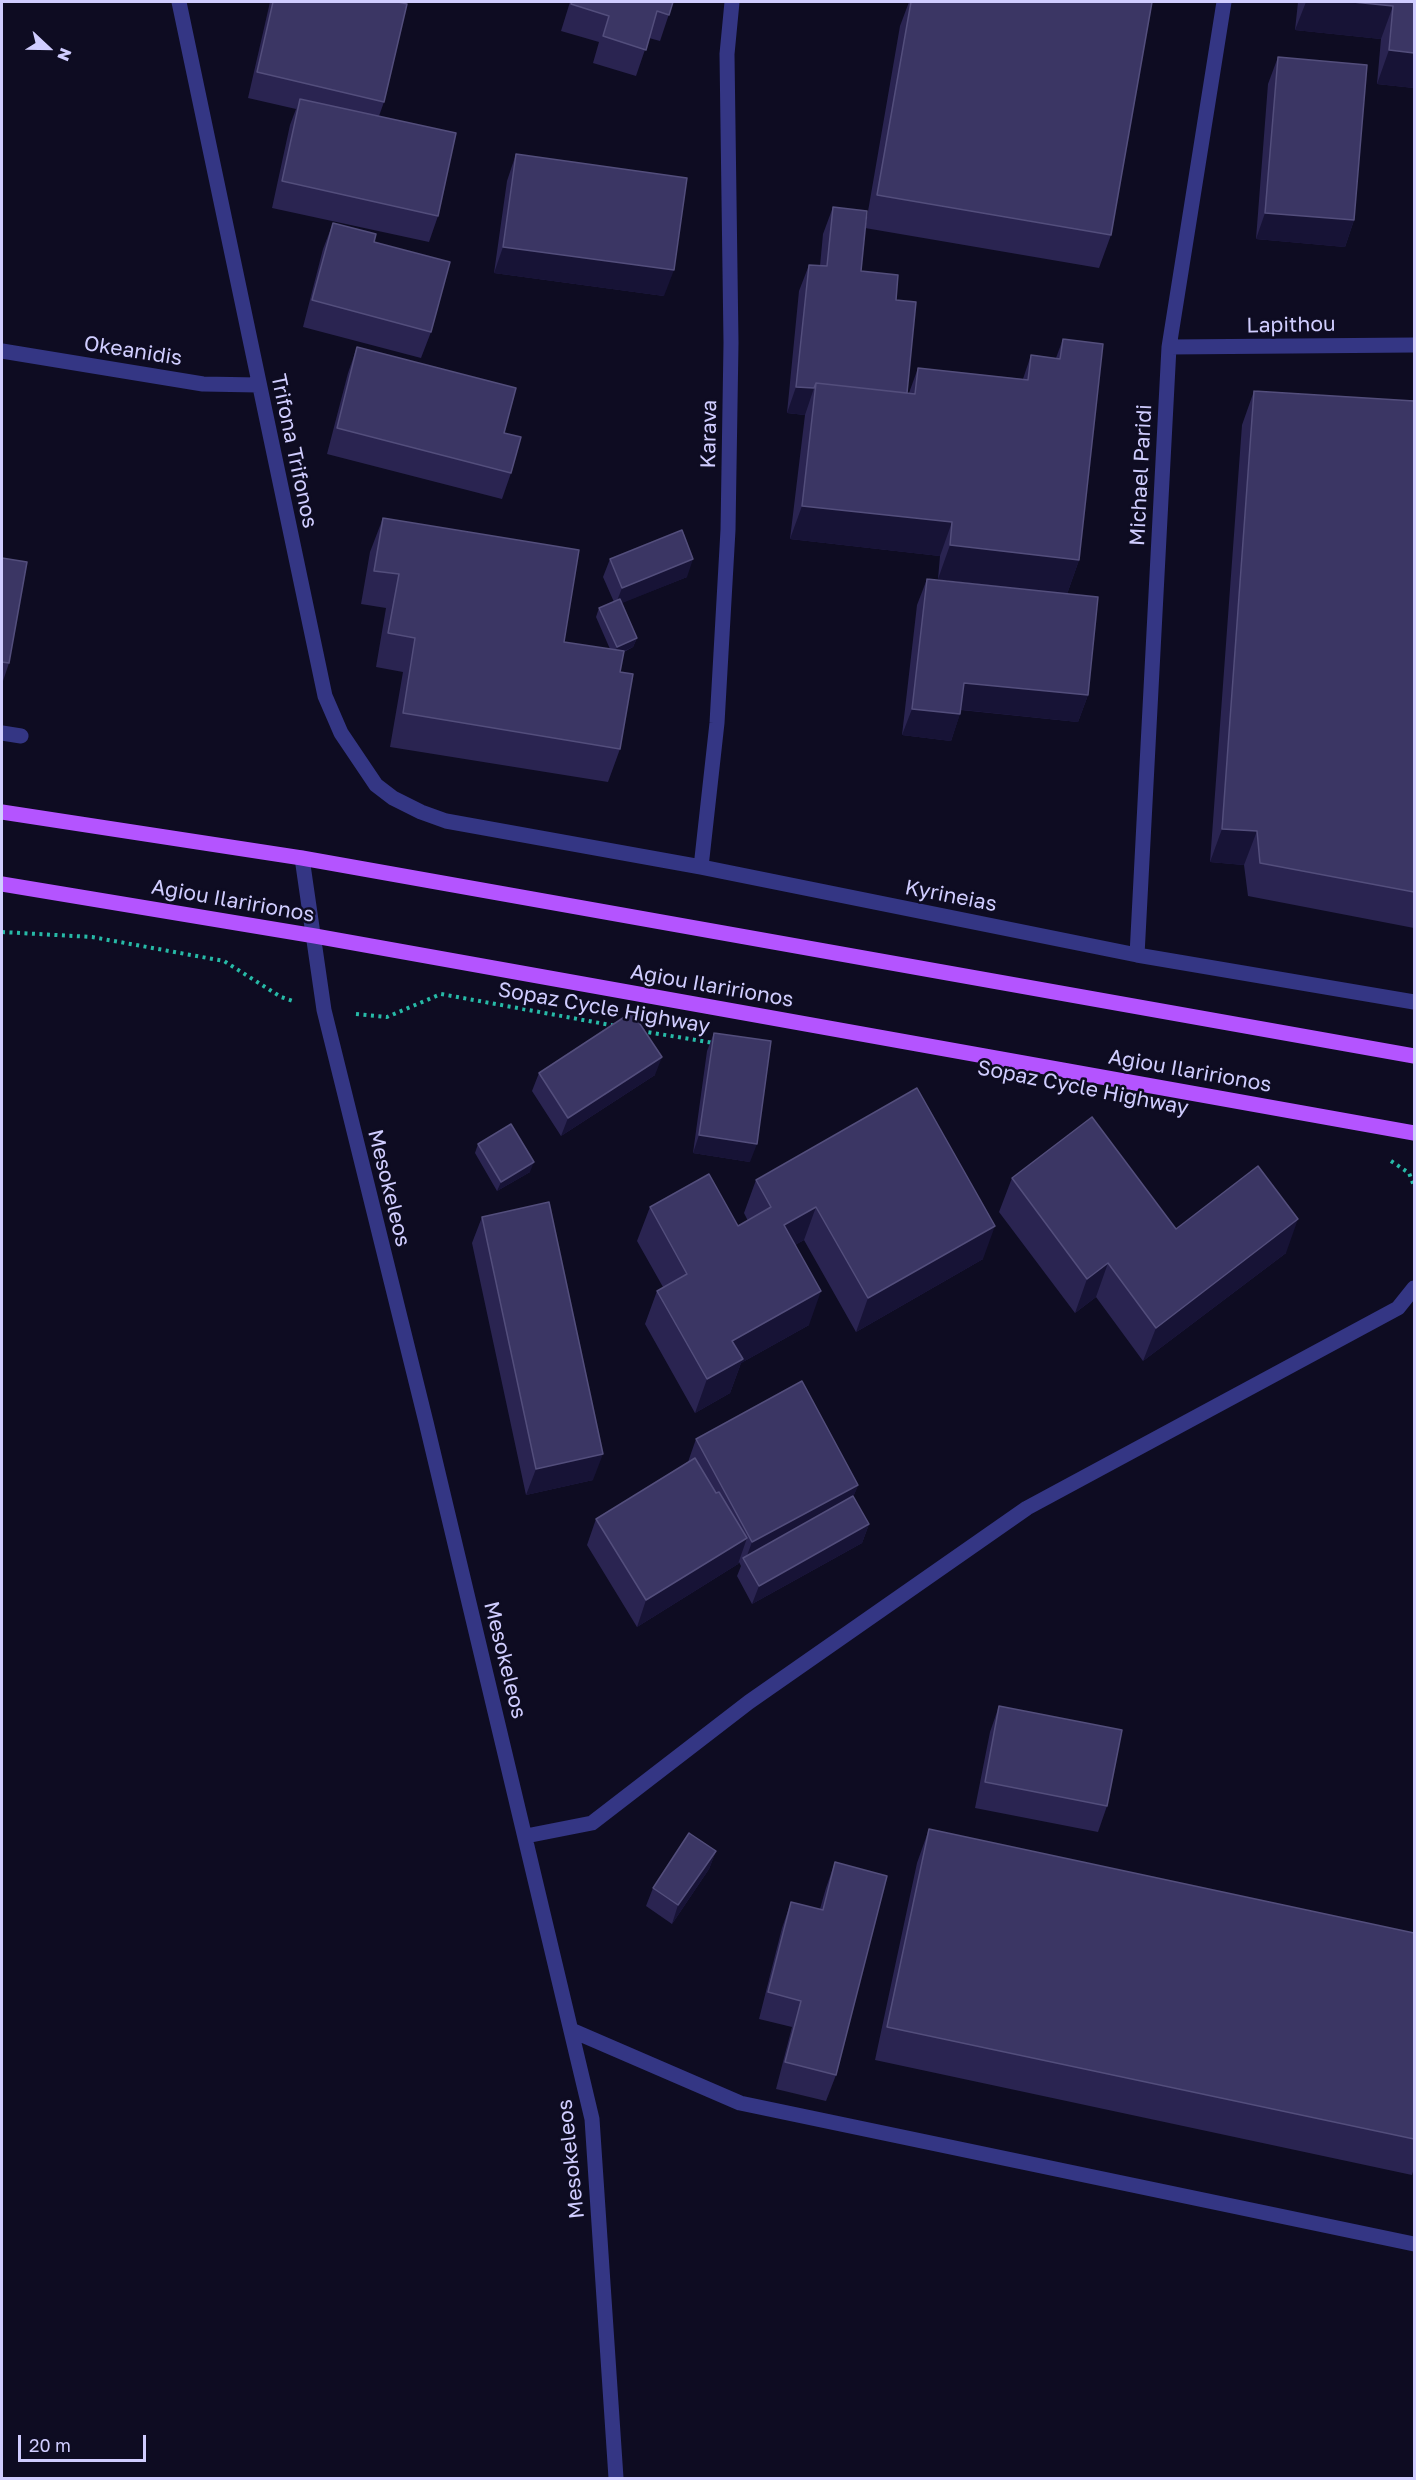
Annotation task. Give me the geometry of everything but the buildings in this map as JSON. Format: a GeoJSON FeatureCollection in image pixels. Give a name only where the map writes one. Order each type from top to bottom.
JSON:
{"type":"FeatureCollection","features":[{"type":"Feature","properties":{"kind":"main road"},"geometry":{"type":"LineString","coordinates":[[2,812],[302,858],[1414,1056]]}},
{"type":"Feature","properties":{"kind":"main road","name":"Agiou Ilaririonos"},"geometry":{"type":"LineString","coordinates":[[2,884],[315,936],[1414,1133]]}},
{"type":"Feature","properties":{"kind":"street","name":"Trifona Trifonos"},"geometry":{"type":"LineString","coordinates":[[179,2],[325,696],[341,733],[376,785],[393,798],[421,812],[446,821],[481,828]]}},
{"type":"Feature","properties":{"kind":"street","name":"Karava"},"geometry":{"type":"LineString","coordinates":[[701,867],[717,723],[729,530],[731,343],[727,54],[732,2]]}},
{"type":"Feature","properties":{"kind":"street","name":"Michael Paridi"},"geometry":{"type":"LineString","coordinates":[[1137,955],[1169,347],[1224,2]]}},
{"type":"Feature","properties":{"kind":"street","name":"Lapithou"},"geometry":{"type":"LineString","coordinates":[[1169,347],[1414,345]]}},
{"type":"Feature","properties":{"kind":"street","name":"Okeanidis"},"geometry":{"type":"LineString","coordinates":[[2,351],[203,384],[258,385]]}},
{"type":"Feature","properties":{"kind":"street"},"geometry":{"type":"LineString","coordinates":[[2,733],[21,736]]}},
{"type":"Feature","properties":{"kind":"street","name":"Kyrineias"},"geometry":{"type":"LineString","coordinates":[[481,828],[701,867],[1137,955],[1414,1002]]}},
{"type":"Feature","properties":{"kind":"street","name":"Mesokeleos"},"geometry":{"type":"LineString","coordinates":[[302,858],[324,1010],[592,2119],[616,2478]]}},
{"type":"Feature","properties":{"kind":"street"},"geometry":{"type":"LineString","coordinates":[[525,1836],[592,1823],[749,1702],[1027,1508],[1398,1308],[1414,1288]]}},
{"type":"Feature","properties":{"kind":"street"},"geometry":{"type":"LineString","coordinates":[[571,2030],[740,2103],[1414,2244]]}},
{"type":"Feature","properties":{"kind":"path","name":"Sopaz Cycle Highway"},"geometry":{"type":"LineString","coordinates":[[2,932],[92,937],[224,961],[281,997],[324,1010],[387,1017],[441,994],[626,1028]]}},
{"type":"Feature","properties":{"kind":"path","name":"Sopaz Cycle Highway"},"geometry":{"type":"LineString","coordinates":[[638,1030],[718,1043]]}},
{"type":"Feature","properties":{"kind":"path"},"geometry":{"type":"LineString","coordinates":[[1384,1156],[1409,1173],[1414,1186]]}}]}
